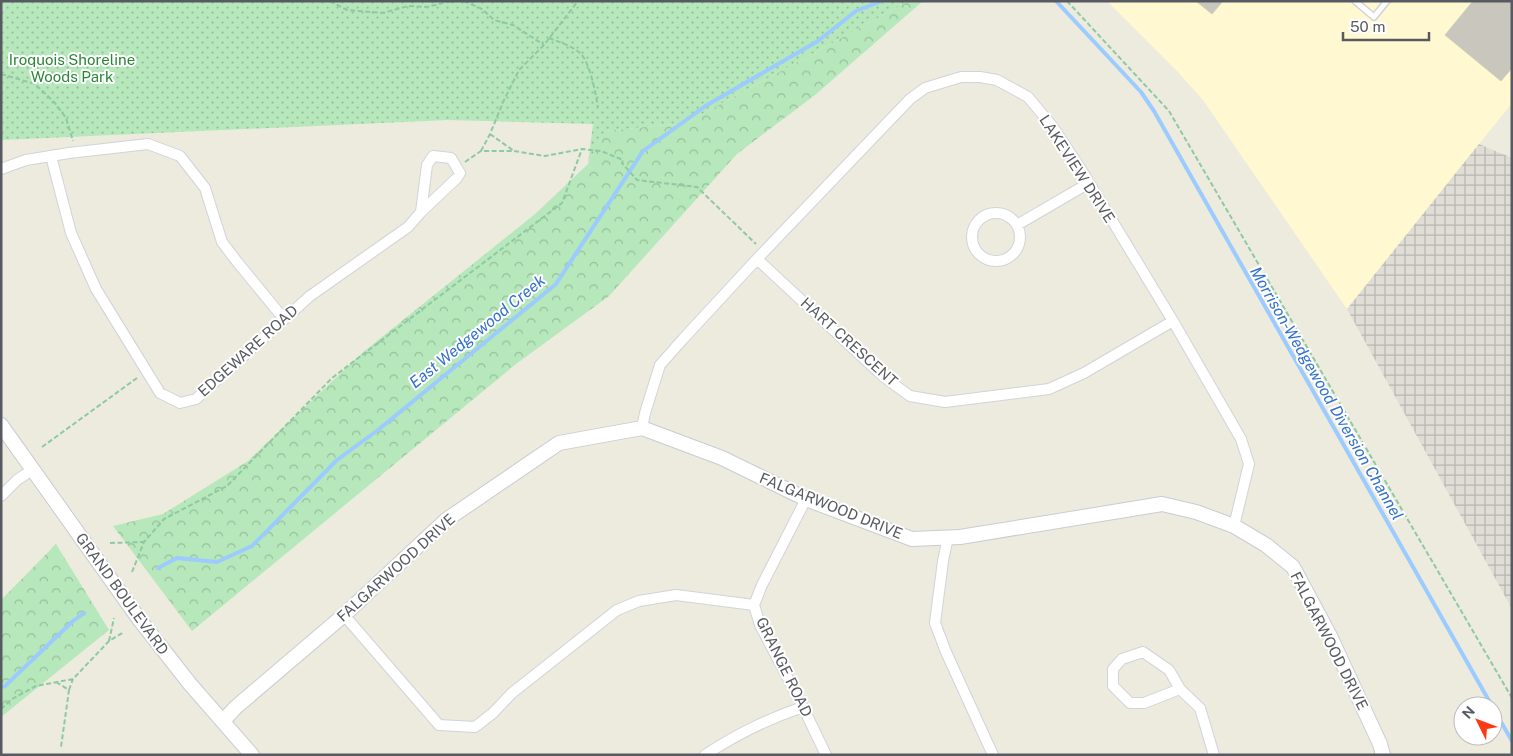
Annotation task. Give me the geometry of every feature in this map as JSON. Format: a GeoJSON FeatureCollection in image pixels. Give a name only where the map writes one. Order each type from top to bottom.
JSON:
{"type":"FeatureCollection","features":[{"type":"Feature","properties":{"kind":"street","name":"LAKEVIEW DRIVE"},"geometry":{"type":"LineString","coordinates":[[642,428],[660,365],[757,259],[910,99],[925,88],[961,77],[980,77],[998,80],[1028,98],[1052,127],[1089,183],[1173,321],[1241,439],[1249,464],[1234,526]]}},
{"type":"Feature","properties":{"kind":"street"},"geometry":{"type":"LineString","coordinates":[[1,169],[26,160],[148,144],[180,156],[205,188],[222,242],[284,319]]}},
{"type":"Feature","properties":{"kind":"street","name":"EDGEWARE ROAD"},"geometry":{"type":"LineString","coordinates":[[51,156],[71,233],[96,289],[160,393],[180,403],[196,399],[310,296],[408,227],[457,178],[460,173],[457,167]]}},
{"type":"Feature","properties":{"kind":"street"},"geometry":{"type":"LineString","coordinates":[[421,212],[427,165],[433,156],[451,158],[457,167]]}},
{"type":"Feature","properties":{"kind":"street"},"geometry":{"type":"LineString","coordinates":[[1017,225],[1089,183]]}},
{"type":"Feature","properties":{"kind":"street"},"geometry":{"type":"LineString","coordinates":[[989,214],[1004,214],[1017,225],[1020,240],[1013,254],[999,261],[991,260],[978,253],[972,239],[972,231],[981,218],[989,214]]}},
{"type":"Feature","properties":{"kind":"street","name":"HART CRESCENT"},"geometry":{"type":"LineString","coordinates":[[757,259],[884,377],[910,396],[945,402],[1049,389],[1084,373],[1173,321]]}},
{"type":"Feature","properties":{"kind":"street","name":"GRAND BOULEVARD"},"geometry":{"type":"LineString","coordinates":[[1,425],[139,619],[190,684],[252,755]]}},
{"type":"Feature","properties":{"kind":"street","name":"FALGARWOOD DRIVE"},"geometry":{"type":"LineString","coordinates":[[223,721],[236,707],[344,614],[446,520],[558,443],[642,428],[722,458],[806,498],[912,539],[948,537],[1162,504],[1196,512],[1234,526],[1266,545],[1293,567],[1330,636],[1383,755]]}},
{"type":"Feature","properties":{"kind":"street"},"geometry":{"type":"LineString","coordinates":[[1,496],[17,480],[32,470]]}},
{"type":"Feature","properties":{"kind":"street","name":"GRANGE ROAD"},"geometry":{"type":"LineString","coordinates":[[806,498],[762,585],[754,605],[760,625],[803,706],[826,755]]}},
{"type":"Feature","properties":{"kind":"street"},"geometry":{"type":"LineString","coordinates":[[948,537],[935,623],[946,652],[993,755]]}},
{"type":"Feature","properties":{"kind":"street"},"geometry":{"type":"LineString","coordinates":[[344,614],[438,725],[475,727],[493,713],[512,693],[617,610],[639,601],[676,595],[754,605]]}},
{"type":"Feature","properties":{"kind":"street"},"geometry":{"type":"LineString","coordinates":[[1180,689],[1144,703],[1130,703],[1114,686],[1113,669],[1122,659],[1143,652],[1169,670],[1180,689],[1200,708],[1214,755]]}},
{"type":"Feature","properties":{"kind":"street"},"geometry":{"type":"LineString","coordinates":[[705,755],[734,736],[775,716],[803,706]]}},
{"type":"Feature","properties":{"kind":"lane"},"geometry":{"type":"LineString","coordinates":[[1355,1],[1374,17],[1387,1]]}},
{"type":"Feature","properties":{"kind":"path"},"geometry":{"type":"LineString","coordinates":[[330,1],[347,10],[382,13],[408,6],[427,7],[451,1]]}},
{"type":"Feature","properties":{"kind":"path"},"geometry":{"type":"LineString","coordinates":[[464,1],[482,10],[494,20],[513,25],[544,45]]}},
{"type":"Feature","properties":{"kind":"path"},"geometry":{"type":"LineString","coordinates":[[481,152],[519,70],[544,45],[578,1]]}},
{"type":"Feature","properties":{"kind":"path"},"geometry":{"type":"LineString","coordinates":[[1067,1],[1169,112],[1512,698]]}},
{"type":"Feature","properties":{"kind":"path"},"geometry":{"type":"LineString","coordinates":[[549,38],[564,44],[582,55],[593,83],[598,107]]}},
{"type":"Feature","properties":{"kind":"path"},"geometry":{"type":"LineString","coordinates":[[1,74],[35,84],[55,103],[66,118],[77,152]]}},
{"type":"Feature","properties":{"kind":"path"},"geometry":{"type":"LineString","coordinates":[[490,134],[514,151]]}},
{"type":"Feature","properties":{"kind":"path"},"geometry":{"type":"LineString","coordinates":[[132,572],[144,542],[164,519],[227,486],[332,378],[562,203],[582,149]]}},
{"type":"Feature","properties":{"kind":"path"},"geometry":{"type":"LineString","coordinates":[[457,167],[481,152],[514,151],[545,156],[582,149],[600,151],[623,160],[622,163],[637,180],[698,188],[758,246],[757,259]]}},
{"type":"Feature","properties":{"kind":"path"},"geometry":{"type":"LineString","coordinates":[[42,447],[147,371]]}},
{"type":"Feature","properties":{"kind":"path"},"geometry":{"type":"LineString","coordinates":[[110,543],[144,542]]}},
{"type":"Feature","properties":{"kind":"path"},"geometry":{"type":"LineString","coordinates":[[110,641],[114,618]]}},
{"type":"Feature","properties":{"kind":"path"},"geometry":{"type":"LineString","coordinates":[[61,747],[69,690],[73,678],[110,641],[124,632]]}},
{"type":"Feature","properties":{"kind":"path"},"geometry":{"type":"LineString","coordinates":[[1,708],[12,699],[36,686],[73,678]]}},
{"type":"Feature","properties":{"kind":"path"},"geometry":{"type":"LineString","coordinates":[[56,682],[69,690]]}},
{"type":"Feature","properties":{"kind":"shaded area"},"geometry":{"type":"Polygon","coordinates":[[[1107,1],[1512,1],[1512,103],[1347,309],[1203,100],[1177,71],[1107,1]]]}},
{"type":"Feature","properties":{"kind":"shaded area"},"geometry":{"type":"Polygon","coordinates":[[[1479,144],[1512,158],[1512,609],[1347,309],[1479,144]]]}},
{"type":"Feature","properties":{"kind":"green space","name":"Iroquois Shoreline Woods Park"},"geometry":{"type":"Polygon","coordinates":[[[1,1],[909,1],[686,123],[605,131],[588,164],[593,124],[448,120],[1,140],[1,1]]]}},
{"type":"Feature","properties":{"kind":"green space"},"geometry":{"type":"Polygon","coordinates":[[[909,1],[923,1],[815,95],[737,154],[609,296],[516,364],[192,631],[113,526],[163,514],[248,461],[362,353],[535,214],[588,164],[605,131],[686,123],[909,1]]]}},
{"type":"Feature","properties":{"kind":"green space"},"geometry":{"type":"Polygon","coordinates":[[[56,544],[109,630],[1,717],[1,600],[56,544]]]}},
{"type":"Feature","properties":{"kind":"building"},"geometry":{"type":"Polygon","coordinates":[[[1196,1],[1223,1],[1212,14],[1196,1]]]}},
{"type":"Feature","properties":{"kind":"building"},"geometry":{"type":"Polygon","coordinates":[[[1473,1],[1512,1],[1512,68],[1501,81],[1445,35],[1473,1]]]}},
{"type":"Feature","properties":{"kind":"waterway","name":"East Wedgewood Creek"},"geometry":{"type":"LineString","coordinates":[[158,568],[177,558],[217,562],[252,546],[337,460],[378,430],[556,284],[643,151],[707,105],[818,41],[856,11],[882,1]]}},
{"type":"Feature","properties":{"kind":"waterway","name":"Morrison-Wedgewood Diversion Channel"},"geometry":{"type":"LineString","coordinates":[[1056,1],[1141,92],[1154,111],[1486,696]]}},
{"type":"Feature","properties":{"kind":"waterway","name":"East Wedgewood Creek"},"geometry":{"type":"LineString","coordinates":[[1,687],[5,686],[73,621],[84,613]]}},
{"type":"Feature","properties":{"kind":"waterway","name":"Morrison-Wedgewood Diversion Channel"},"geometry":{"type":"LineString","coordinates":[[1503,725],[1512,741]]}}]}
